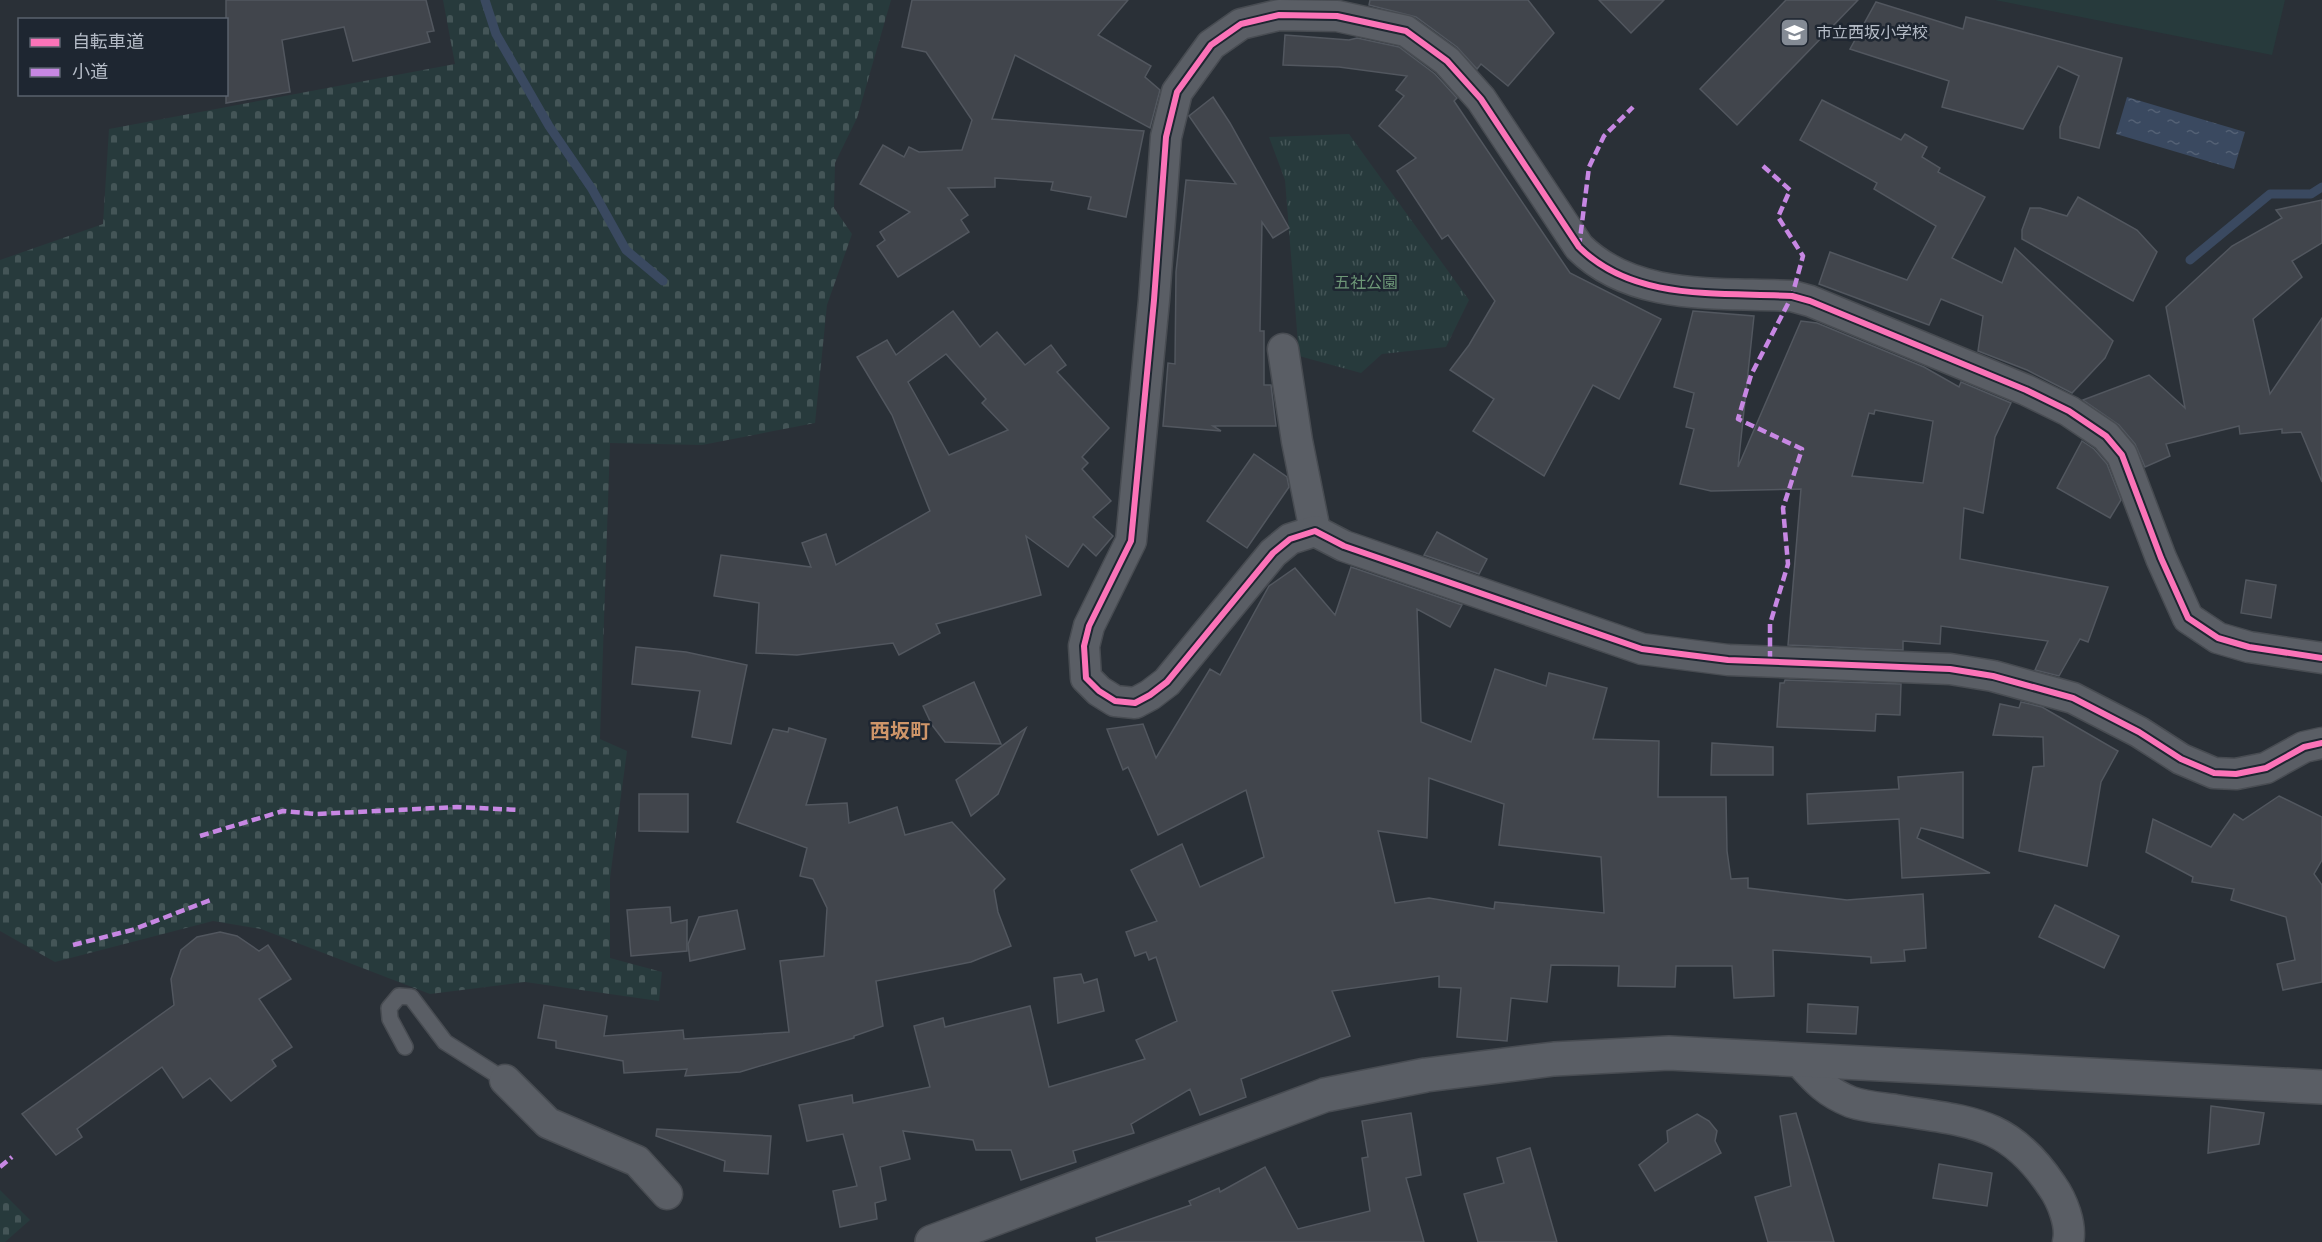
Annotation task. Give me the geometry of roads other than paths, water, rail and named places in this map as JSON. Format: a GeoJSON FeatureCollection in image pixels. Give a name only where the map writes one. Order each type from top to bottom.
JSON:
{"type":"FeatureCollection","features":[{"type":"Feature","properties":{"kind":"street"},"geometry":{"type":"LineString","coordinates":[[2322,658],[2249,647],[2218,638],[2187,618],[2161,558],[2122,455],[2106,436],[2069,411],[2026,390],[1810,301],[1792,296],[1671,291],[1607,269],[1579,247],[1481,99],[1448,61],[1406,31],[1337,16],[1279,15],[1241,24],[1211,45],[1177,92],[1166,137],[1155,300],[1131,541],[1089,626],[1084,646],[1086,678],[1115,701],[1135,702],[1150,695],[1167,682],[1273,553],[1290,539],[1315,531],[1355,550],[1642,649],[1728,660],[1950,669],[1993,676],[2073,698],[2139,732],[2181,759],[2214,773],[2236,774],[2266,768],[2304,747],[2322,743]]}},
{"type":"Feature","properties":{"kind":"street"},"geometry":{"type":"LineString","coordinates":[[1283,349],[1297,441],[1315,531]]}},
{"type":"Feature","properties":{"kind":"street"},"geometry":{"type":"LineString","coordinates":[[932,1242],[1325,1095],[1426,1075],[1554,1059],[1669,1053],[2322,1087]]}},
{"type":"Feature","properties":{"kind":"street"},"geometry":{"type":"LineString","coordinates":[[1798,1060],[1826,1091],[1854,1103],[1974,1123],[2016,1142],[2038,1165],[2061,1200],[2069,1236],[2068,1242]]}},
{"type":"Feature","properties":{"kind":"street"},"geometry":{"type":"LineString","coordinates":[[505,1080],[548,1124],[637,1161],[667,1194]]}},
{"type":"Feature","properties":{"kind":"lane"},"geometry":{"type":"LineString","coordinates":[[405,1047],[390,1019],[389,1008],[399,996],[411,997],[446,1042],[505,1080]]}},
{"type":"Feature","properties":{"kind":"water"},"geometry":{"type":"Polygon","coordinates":[[[2127,97],[2245,132],[2234,169],[2116,134],[2127,97]]]}},
{"type":"Feature","properties":{"kind":"waterway"},"geometry":{"type":"LineString","coordinates":[[485,0],[496,34],[549,126],[592,189],[626,250],[663,281]]}},
{"type":"Feature","properties":{"kind":"waterway"},"geometry":{"type":"LineString","coordinates":[[2190,260],[2270,194],[2311,194],[2322,187]]}},
{"type":"Feature","properties":{"kind":"place","name":"市立西坂小学校"},"geometry":{"type":"Point","coordinates":[1795,32]}},
{"type":"Feature","properties":{"kind":"district","name":"西坂町"},"geometry":{"type":"Point","coordinates":[900,731]}},
{"type":"Feature","properties":{"kind":"park label","name":"五社公園"},"geometry":{"type":"Point","coordinates":[1366,282]}}]}
